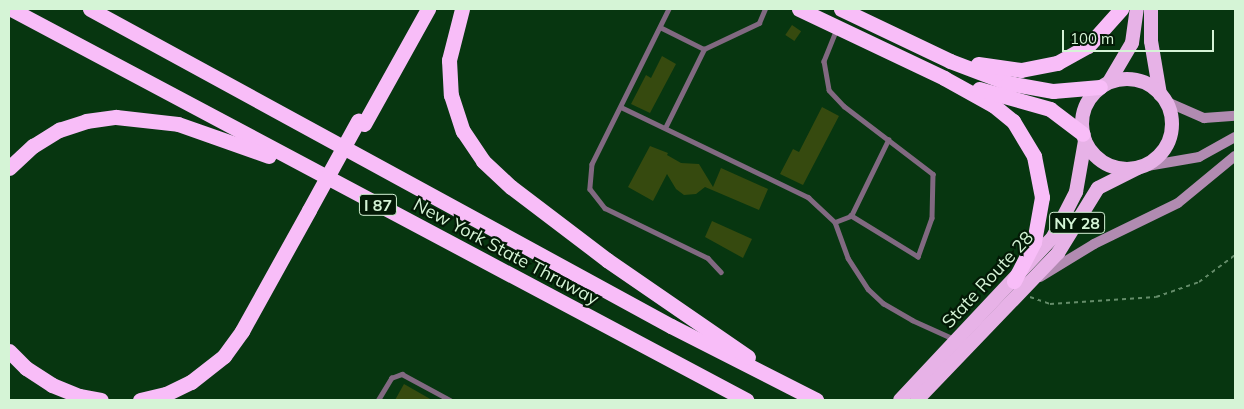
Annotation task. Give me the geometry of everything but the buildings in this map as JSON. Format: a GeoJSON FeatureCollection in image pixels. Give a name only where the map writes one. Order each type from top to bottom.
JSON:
{"type":"FeatureCollection","features":[{"type":"Feature","properties":{"kind":"highway","name":"New York State Thruway"},"geometry":{"type":"LineString","coordinates":[[11,9],[746,400]]}},
{"type":"Feature","properties":{"kind":"highway","name":"New York State Thruway"},"geometry":{"type":"LineString","coordinates":[[90,9],[671,326],[816,400]]}},
{"type":"Feature","properties":{"kind":"highway"},"geometry":{"type":"LineString","coordinates":[[361,123],[419,9]]}},
{"type":"Feature","properties":{"kind":"highway"},"geometry":{"type":"LineString","coordinates":[[172,400],[208,381],[240,349],[361,123],[428,9]]}},
{"type":"Feature","properties":{"kind":"highway"},"geometry":{"type":"LineString","coordinates":[[462,9],[449,60],[452,95],[463,131],[483,161],[512,187],[649,291],[816,400]]}},
{"type":"Feature","properties":{"kind":"highway"},"geometry":{"type":"LineString","coordinates":[[799,9],[944,78],[994,105],[1012,121],[1028,144],[1038,170],[1042,197],[1039,226],[1024,284]]}},
{"type":"Feature","properties":{"kind":"highway"},"geometry":{"type":"LineString","coordinates":[[841,9],[979,73],[1023,87],[1067,92],[1105,84],[1141,81],[1163,98]]}},
{"type":"Feature","properties":{"kind":"highway"},"geometry":{"type":"LineString","coordinates":[[916,45],[986,66],[1034,69],[1062,61],[1084,49],[1106,29],[1121,9]]}},
{"type":"Feature","properties":{"kind":"highway"},"geometry":{"type":"LineString","coordinates":[[1084,137],[1085,108],[1105,84],[1132,43],[1137,9]]}},
{"type":"Feature","properties":{"kind":"highway"},"geometry":{"type":"LineString","coordinates":[[944,78],[1050,109],[1084,137],[1107,164],[1143,167],[1157,158],[1169,138],[1171,123],[1163,98],[1151,41],[1151,9]]}},
{"type":"Feature","properties":{"kind":"highway"},"geometry":{"type":"LineString","coordinates":[[9,168],[39,141],[71,125],[102,118],[147,119],[212,134],[366,198]]}},
{"type":"Feature","properties":{"kind":"highway","name":"State Route 28"},"geometry":{"type":"LineString","coordinates":[[900,400],[957,340],[1024,284],[1066,216],[1076,192],[1084,137]]}},
{"type":"Feature","properties":{"kind":"highway","name":"State Route 28"},"geometry":{"type":"LineString","coordinates":[[917,400],[1024,284],[1066,243],[1098,188],[1143,167]]}},
{"type":"Feature","properties":{"kind":"highway"},"geometry":{"type":"LineString","coordinates":[[140,400],[166,394],[191,382],[224,356],[250,318],[312,212]]}},
{"type":"Feature","properties":{"kind":"highway"},"geometry":{"type":"LineString","coordinates":[[9,351],[26,368],[52,385],[79,396],[101,400]]}},
{"type":"Feature","properties":{"kind":"highway"},"geometry":{"type":"LineString","coordinates":[[9,363],[34,384],[67,400]]}},
{"type":"Feature","properties":{"kind":"main road"},"geometry":{"type":"LineString","coordinates":[[1163,98],[1204,118],[1235,116]]}},
{"type":"Feature","properties":{"kind":"main road"},"geometry":{"type":"LineString","coordinates":[[1143,167],[1168,165],[1199,157],[1235,137]]}},
{"type":"Feature","properties":{"kind":"main road"},"geometry":{"type":"LineString","coordinates":[[1024,284],[1094,244],[1178,203],[1235,156]]}},
{"type":"Feature","properties":{"kind":"lane"},"geometry":{"type":"LineString","coordinates":[[669,9],[589,172],[593,197],[606,208],[708,258],[721,272]]}},
{"type":"Feature","properties":{"kind":"lane"},"geometry":{"type":"LineString","coordinates":[[665,128],[704,50],[759,23],[765,9]]}},
{"type":"Feature","properties":{"kind":"lane"},"geometry":{"type":"LineString","coordinates":[[660,27],[704,50]]}},
{"type":"Feature","properties":{"kind":"lane"},"geometry":{"type":"LineString","coordinates":[[838,28],[824,61],[829,90],[844,106],[933,174],[932,218],[918,256],[851,216]]}},
{"type":"Feature","properties":{"kind":"lane"},"geometry":{"type":"LineString","coordinates":[[621,107],[808,197],[835,222],[848,258],[868,289],[883,302],[912,320],[957,340]]}},
{"type":"Feature","properties":{"kind":"lane"},"geometry":{"type":"LineString","coordinates":[[835,222],[851,216],[888,140]]}},
{"type":"Feature","properties":{"kind":"lane"},"geometry":{"type":"LineString","coordinates":[[378,400],[391,378],[402,374],[450,400]]}},
{"type":"Feature","properties":{"kind":"path"},"geometry":{"type":"LineString","coordinates":[[1024,284],[1038,302],[1050,304],[1156,297],[1199,282],[1235,255]]}}]}
